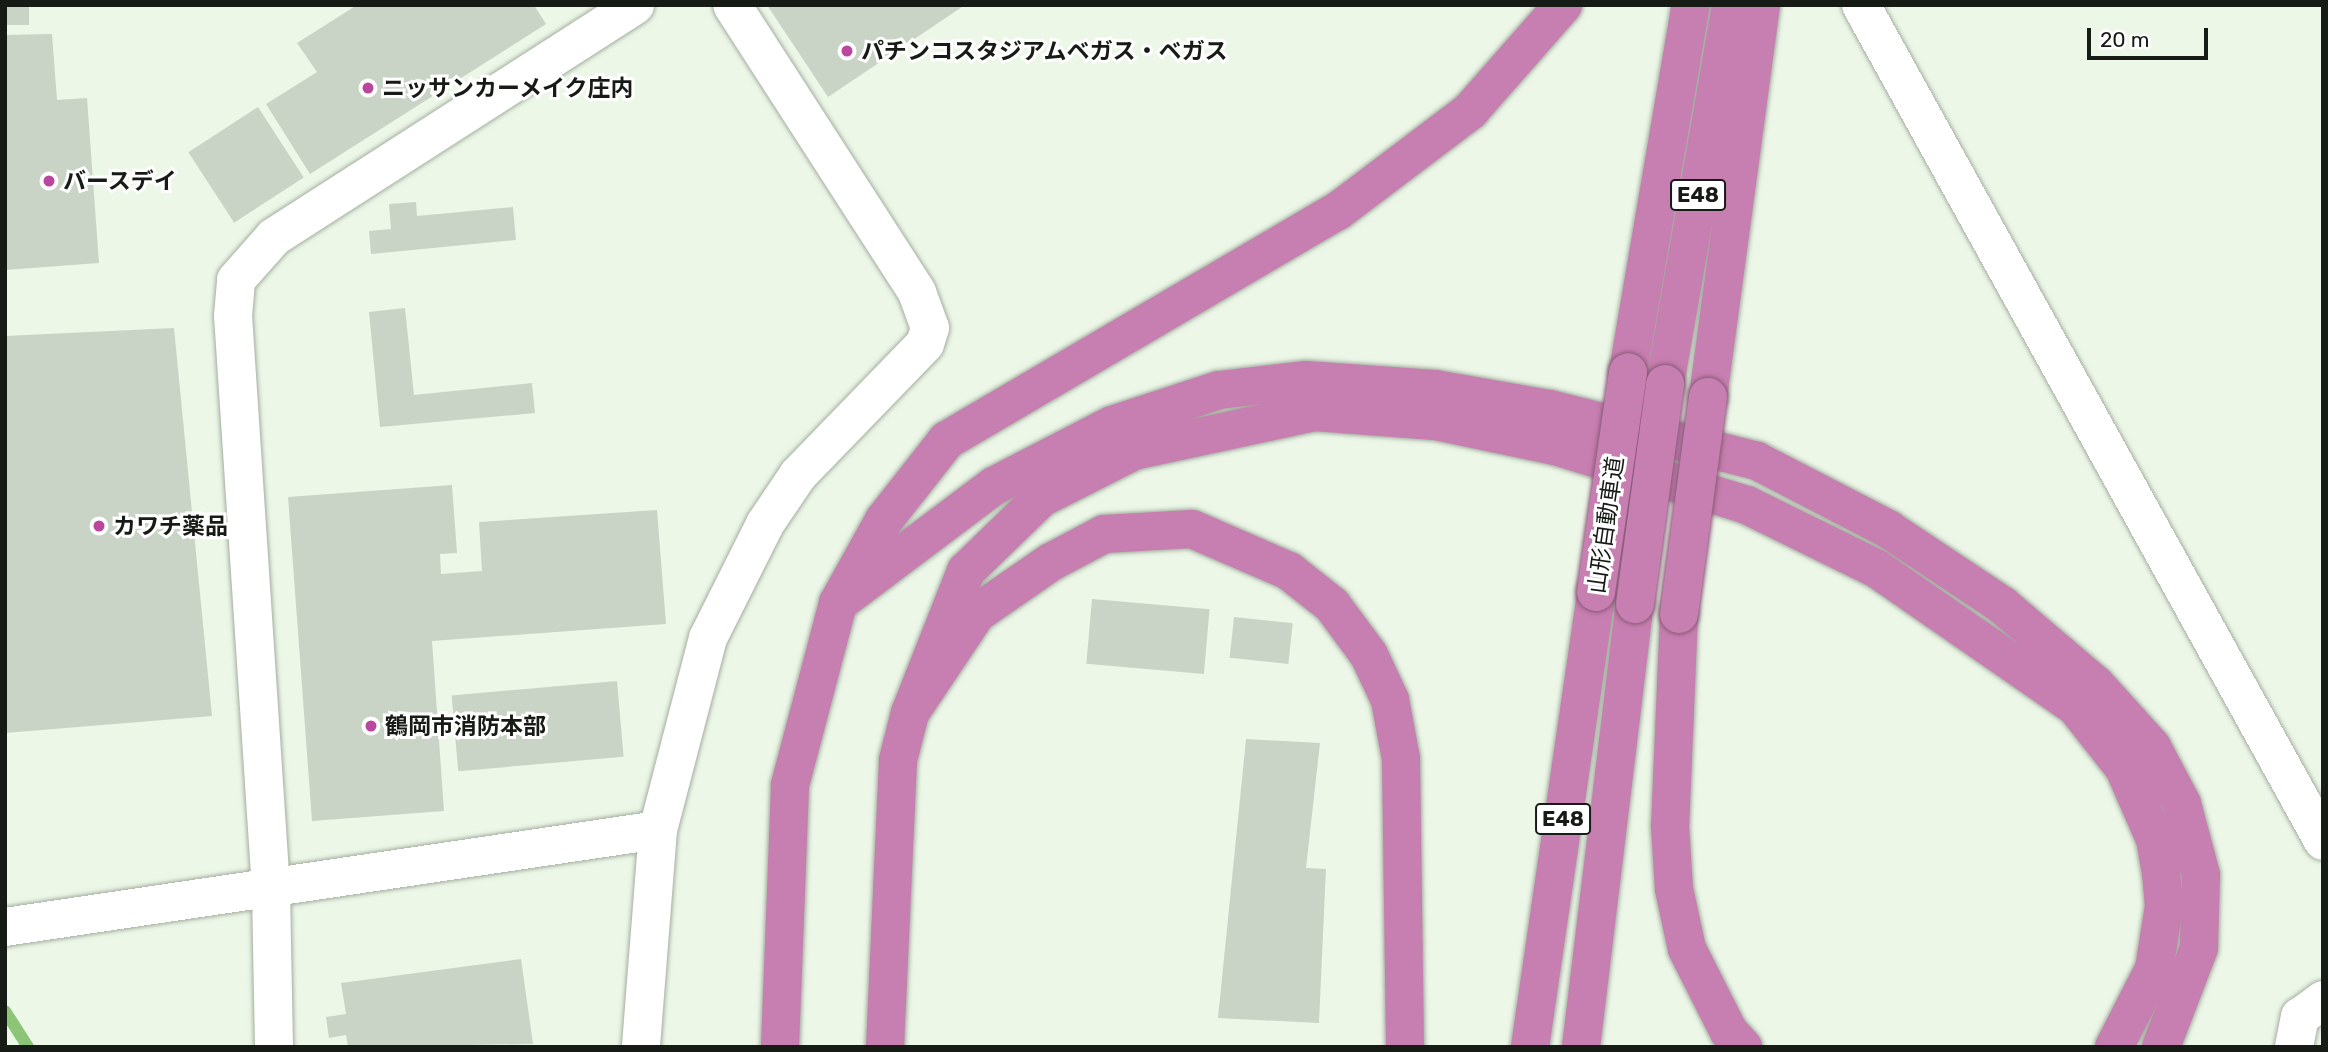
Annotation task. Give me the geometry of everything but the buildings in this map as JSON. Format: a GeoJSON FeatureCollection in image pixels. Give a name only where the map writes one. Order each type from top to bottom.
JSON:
{"type":"FeatureCollection","features":[{"type":"Feature","properties":{"kind":"highway"},"geometry":{"type":"LineString","coordinates":[[780,1047],[790,785],[838,603],[884,520],[947,440],[1338,211],[1470,111],[1563,5]]}},
{"type":"Feature","properties":{"kind":"highway","name":"山形自動車道"},"geometry":{"type":"LineString","coordinates":[[1530,1047],[1628,372],[1691,5]]}},
{"type":"Feature","properties":{"kind":"highway","name":"山形自動車道"},"geometry":{"type":"LineString","coordinates":[[1581,1047],[1664,384],[1731,5]]}},
{"type":"Feature","properties":{"kind":"highway"},"geometry":{"type":"LineString","coordinates":[[1743,1047],[1729,1032],[1687,949],[1674,889],[1670,826],[1679,614],[1761,5]]}},
{"type":"Feature","properties":{"kind":"highway"},"geometry":{"type":"LineString","coordinates":[[838,603],[994,486],[1112,425],[1219,390],[1306,380],[1435,389],[1550,409],[1757,461],[1888,529],[2002,605],[2096,685],[2152,747],[2182,804],[2201,875],[2199,948],[2161,1047]]}},
{"type":"Feature","properties":{"kind":"highway"},"geometry":{"type":"LineString","coordinates":[[885,1047],[898,760],[909,713],[966,571],[1041,498],[1134,451],[1314,412],[1435,422],[1555,446],[1747,505],[1877,569],[2076,707],[2124,768],[2155,839],[2161,872],[2164,906],[2154,969],[2114,1047]]}},
{"type":"Feature","properties":{"kind":"highway"},"geometry":{"type":"LineString","coordinates":[[909,713],[977,613],[1104,534],[1192,529],[1289,571],[1332,605],[1369,655],[1390,700],[1401,759],[1405,1047]]}},
{"type":"Feature","properties":{"kind":"street"},"geometry":{"type":"LineString","coordinates":[[274,1047],[271,889],[233,316],[236,280],[274,237],[635,5]]}},
{"type":"Feature","properties":{"kind":"street"},"geometry":{"type":"LineString","coordinates":[[641,1047],[658,830],[708,638],[765,524],[798,475],[925,344],[930,328],[917,292],[732,5]]}},
{"type":"Feature","properties":{"kind":"street"},"geometry":{"type":"LineString","coordinates":[[1861,5],[2323,841]]}},
{"type":"Feature","properties":{"kind":"street"},"geometry":{"type":"LineString","coordinates":[[5,927],[658,830]]}},
{"type":"Feature","properties":{"kind":"street"},"geometry":{"type":"LineString","coordinates":[[2294,1047],[2300,1017],[2323,1000]]}},
{"type":"Feature","properties":{"kind":"waterway"},"geometry":{"type":"LineString","coordinates":[[5,1011],[28,1047]]}},
{"type":"Feature","properties":{"kind":"place","name":"パチンコスタジアムベガス・ベガス"},"geometry":{"type":"Point","coordinates":[847,51]}},
{"type":"Feature","properties":{"kind":"place","name":"ニッサンカーメイク庄内"},"geometry":{"type":"Point","coordinates":[368,88]}},
{"type":"Feature","properties":{"kind":"place","name":"バースデイ"},"geometry":{"type":"Point","coordinates":[49,181]}},
{"type":"Feature","properties":{"kind":"place","name":"カワチ薬品"},"geometry":{"type":"Point","coordinates":[99,526]}},
{"type":"Feature","properties":{"kind":"place","name":"鶴岡市消防本部"},"geometry":{"type":"Point","coordinates":[371,726]}}]}
